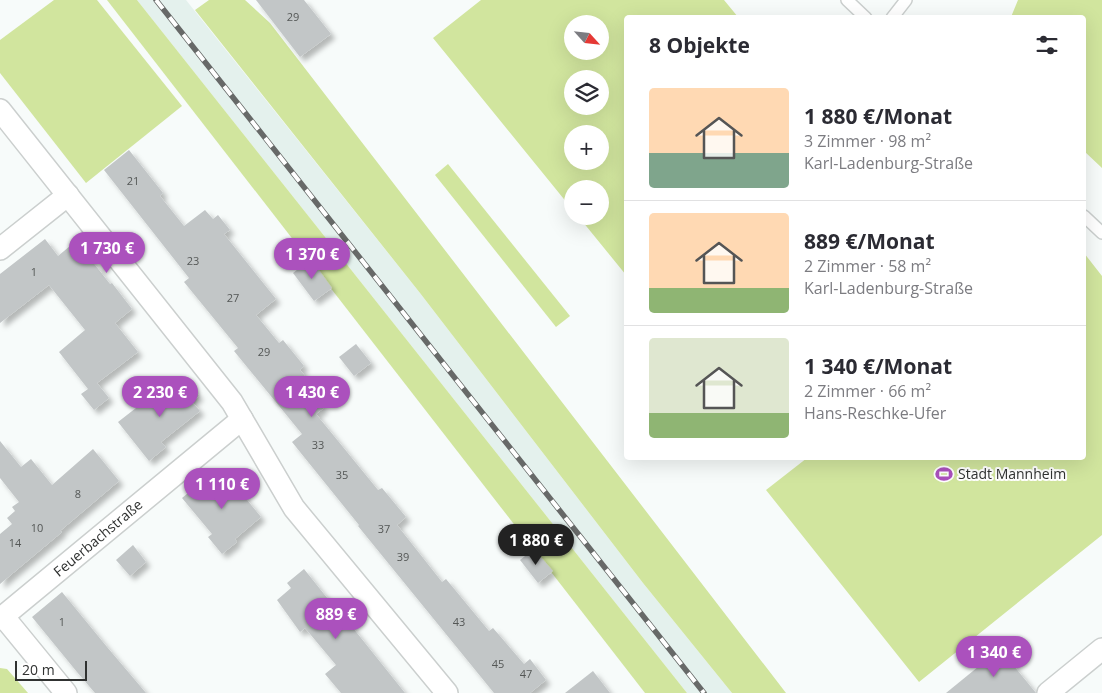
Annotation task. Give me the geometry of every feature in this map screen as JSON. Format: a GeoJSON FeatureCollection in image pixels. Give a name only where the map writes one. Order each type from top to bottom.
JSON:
{"type":"FeatureCollection","features":[{"type":"Feature","properties":{"kind":"street"},"geometry":{"type":"LineString","coordinates":[[0,110],[226,394],[294,508],[447,693]]}},
{"type":"Feature","properties":{"kind":"street"},"geometry":{"type":"LineString","coordinates":[[0,249],[68,195]]}},
{"type":"Feature","properties":{"kind":"street","name":"Feuerbachstraße"},"geometry":{"type":"LineString","coordinates":[[2,617],[242,419]]}},
{"type":"Feature","properties":{"kind":"street"},"geometry":{"type":"LineString","coordinates":[[2,617],[66,693]]}},
{"type":"Feature","properties":{"kind":"street"},"geometry":{"type":"LineString","coordinates":[[1048,693],[1102,649]]}},
{"type":"Feature","properties":{"kind":"lane"},"geometry":{"type":"LineString","coordinates":[[847,0],[863,15]]}},
{"type":"Feature","properties":{"kind":"lane"},"geometry":{"type":"LineString","coordinates":[[894,15],[906,0]]}},
{"type":"Feature","properties":{"kind":"lane"},"geometry":{"type":"LineString","coordinates":[[1086,218],[1102,233]]}},
{"type":"Feature","properties":{"kind":"shaded area"},"geometry":{"type":"Polygon","coordinates":[[[137,0],[186,0],[420,293],[643,583],[732,693],[687,693],[137,0]]]}},
{"type":"Feature","properties":{"kind":"green space"},"geometry":{"type":"Polygon","coordinates":[[[54,0],[97,0],[182,106],[86,183],[0,73],[0,40],[54,0]]]}},
{"type":"Feature","properties":{"kind":"green space"},"geometry":{"type":"Polygon","coordinates":[[[107,0],[137,0],[687,693],[645,693],[107,0]]]}},
{"type":"Feature","properties":{"kind":"green space"},"geometry":{"type":"Polygon","coordinates":[[[209,0],[245,0],[270,23],[786,693],[732,693],[643,583],[420,293],[195,10],[209,0]]]}},
{"type":"Feature","properties":{"kind":"green space"},"geometry":{"type":"Polygon","coordinates":[[[481,0],[724,0],[736,15],[624,15],[624,273],[585,225],[609,225],[609,180],[564,180],[564,199],[433,38],[481,0]]]}},
{"type":"Feature","properties":{"kind":"green space"},"geometry":{"type":"Polygon","coordinates":[[[1018,0],[1102,0],[1102,168],[1086,153],[1086,15],[1012,15],[1018,0]]]}},
{"type":"Feature","properties":{"kind":"green space"},"geometry":{"type":"Polygon","coordinates":[[[448,164],[570,316],[556,327],[435,175],[448,164]]]}},
{"type":"Feature","properties":{"kind":"green space","name":"Stadt Mannheim"},"geometry":{"type":"Polygon","coordinates":[[[1086,256],[1102,276],[1102,535],[919,682],[766,490],[804,460],[1086,460],[1086,256]]]}},
{"type":"Feature","properties":{"kind":"green space"},"geometry":{"type":"Polygon","coordinates":[[[0,668],[7,669],[28,693],[0,693],[0,668]]]}},
{"type":"Feature","properties":{"kind":"building"},"geometry":{"type":"Polygon","coordinates":[[[256,0],[304,0],[331,34],[300,57],[256,0]]]}},
{"type":"Feature","properties":{"kind":"building"},"geometry":{"type":"Polygon","coordinates":[[[129,150],[163,193],[160,196],[184,226],[205,210],[213,219],[218,215],[230,230],[224,234],[276,299],[256,315],[279,343],[283,340],[304,366],[300,370],[314,387],[310,391],[324,408],[316,414],[378,490],[382,488],[406,517],[397,525],[442,582],[446,579],[489,631],[493,628],[524,664],[530,659],[546,680],[530,693],[494,693],[292,442],[302,434],[234,351],[238,348],[184,282],[189,278],[104,170],[129,150]]]}},
{"type":"Feature","properties":{"kind":"building"},"geometry":{"type":"Polygon","coordinates":[[[45,239],[58,256],[76,241],[132,309],[115,323],[138,352],[97,383],[109,398],[94,410],[81,394],[88,389],[59,352],[85,330],[49,285],[0,323],[0,274],[45,239]]]}},
{"type":"Feature","properties":{"kind":"building"},"geometry":{"type":"Polygon","coordinates":[[[311,259],[332,288],[314,301],[293,273],[311,259]]]}},
{"type":"Feature","properties":{"kind":"building"},"geometry":{"type":"Polygon","coordinates":[[[356,344],[371,363],[354,376],[339,357],[356,344]]]}},
{"type":"Feature","properties":{"kind":"building"},"geometry":{"type":"Polygon","coordinates":[[[186,379],[199,396],[192,402],[200,411],[161,442],[166,447],[149,461],[118,422],[168,383],[173,390],[186,379]]]}},
{"type":"Feature","properties":{"kind":"building"},"geometry":{"type":"Polygon","coordinates":[[[0,441],[21,467],[31,459],[52,485],[93,449],[119,481],[0,584],[0,534],[12,524],[7,518],[15,511],[12,507],[19,502],[0,478],[0,441]]]}},
{"type":"Feature","properties":{"kind":"building"},"geometry":{"type":"Polygon","coordinates":[[[216,470],[226,481],[229,478],[261,517],[235,539],[237,542],[222,554],[208,537],[212,534],[182,498],[216,470]]]}},
{"type":"Feature","properties":{"kind":"building"},"geometry":{"type":"Polygon","coordinates":[[[133,545],[146,562],[130,576],[116,560],[133,545]]]}},
{"type":"Feature","properties":{"kind":"building"},"geometry":{"type":"Polygon","coordinates":[[[534,549],[553,571],[538,583],[520,560],[534,549]]]}},
{"type":"Feature","properties":{"kind":"building"},"geometry":{"type":"Polygon","coordinates":[[[304,569],[405,693],[341,693],[325,674],[336,665],[305,628],[300,632],[277,600],[291,588],[287,583],[304,569]]]}},
{"type":"Feature","properties":{"kind":"building"},"geometry":{"type":"Polygon","coordinates":[[[62,592],[146,693],[95,693],[77,672],[32,617],[62,592]]]}},
{"type":"Feature","properties":{"kind":"building"},"geometry":{"type":"Polygon","coordinates":[[[1000,649],[1036,693],[946,693],[1000,649]]]}},
{"type":"Feature","properties":{"kind":"building"},"geometry":{"type":"Polygon","coordinates":[[[593,671],[610,693],[565,693],[593,671]]]}},
{"type":"Feature","properties":{"kind":"railway"},"geometry":{"type":"LineString","coordinates":[[156,0],[704,693]]}},
{"type":"Feature","properties":{"kind":"place","name":"Stadt Mannheim"},"geometry":{"type":"Point","coordinates":[944,474]}}]}
